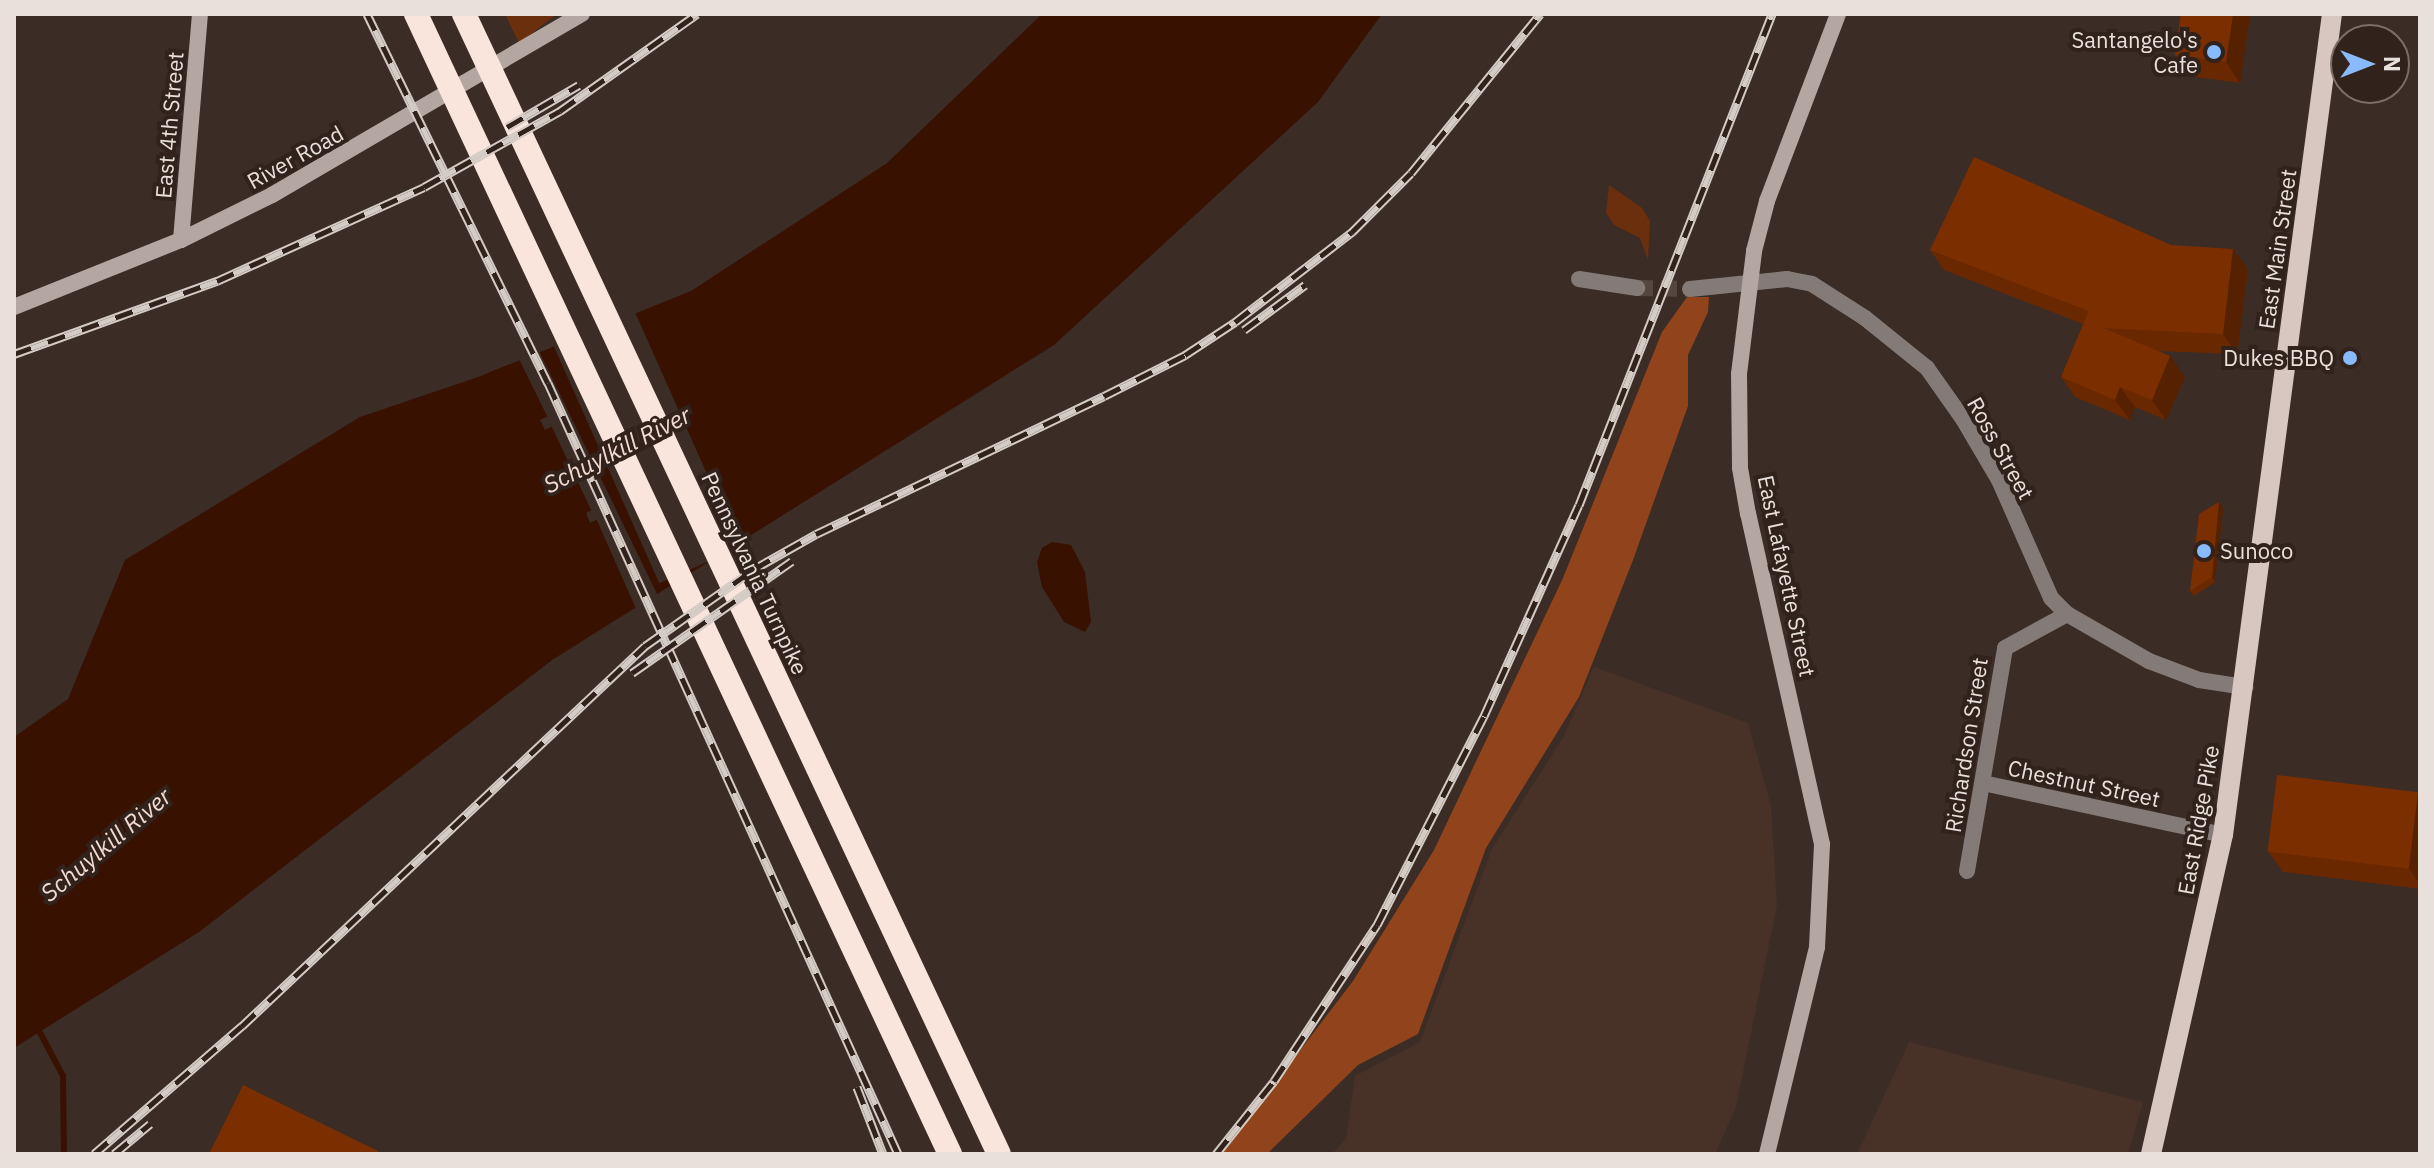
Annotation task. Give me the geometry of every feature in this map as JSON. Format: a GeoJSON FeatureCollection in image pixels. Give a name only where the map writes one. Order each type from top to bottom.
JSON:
{"type":"FeatureCollection","features":[{"type":"Feature","properties":{"kind":"highway"},"geometry":{"type":"LineString","coordinates":[[416,14],[950,1154]]}},
{"type":"Feature","properties":{"kind":"highway","name":"Pennsylvania Turnpike"},"geometry":{"type":"LineString","coordinates":[[464,14],[999,1154]]}},
{"type":"Feature","properties":{"kind":"main road","name":"East Main Street"},"geometry":{"type":"LineString","coordinates":[[2269,490],[2332,14]]}},
{"type":"Feature","properties":{"kind":"main road","name":"East Ridge Pike"},"geometry":{"type":"LineString","coordinates":[[2151,1154],[2223,835],[2269,490]]}},
{"type":"Feature","properties":{"kind":"street","name":"East 4th Street"},"geometry":{"type":"LineString","coordinates":[[181,240],[200,14]]}},
{"type":"Feature","properties":{"kind":"street","name":"River Road"},"geometry":{"type":"LineString","coordinates":[[14,307],[181,240],[426,109],[582,14]]}},
{"type":"Feature","properties":{"kind":"street","name":"East Lafayette Street"},"geometry":{"type":"LineString","coordinates":[[1767,1154],[1817,947],[1822,844],[1759,571],[1740,468],[1742,331],[1754,251],[1780,164],[1838,14]]}},
{"type":"Feature","properties":{"kind":"street","name":"Ross Street"},"geometry":{"type":"LineString","coordinates":[[1690,289],[1734,288],[1763,278],[1812,284],[1898,342],[1927,368],[1963,419],[1999,480],[2051,598],[2067,614],[2149,661],[2199,680],[2245,687]]}},
{"type":"Feature","properties":{"kind":"street"},"geometry":{"type":"LineString","coordinates":[[1579,279],[1637,288]]}},
{"type":"Feature","properties":{"kind":"street","name":"Richardson Street"},"geometry":{"type":"LineString","coordinates":[[1967,871],[2005,648],[2067,614]]}},
{"type":"Feature","properties":{"kind":"street","name":"Chestnut Street"},"geometry":{"type":"LineString","coordinates":[[1983,783],[2223,835]]}},
{"type":"Feature","properties":{"kind":"shaded area"},"geometry":{"type":"Polygon","coordinates":[[[505,14],[557,14],[519,43],[505,14]]]}},
{"type":"Feature","properties":{"kind":"shaded area"},"geometry":{"type":"Polygon","coordinates":[[[1609,185],[1642,208],[1650,221],[1648,260],[1640,238],[1614,225],[1606,213],[1609,185]]]}},
{"type":"Feature","properties":{"kind":"shaded area"},"geometry":{"type":"Polygon","coordinates":[[[1687,297],[1709,297],[1708,312],[1688,355],[1688,406],[1633,560],[1579,697],[1486,848],[1418,1034],[1358,1065],[1267,1154],[1221,1154],[1353,981],[1434,850],[1563,578],[1662,332],[1687,297]]]}},
{"type":"Feature","properties":{"kind":"shaded area"},"geometry":{"type":"Polygon","coordinates":[[[1594,667],[1748,723],[1771,806],[1777,905],[1736,1107],[1715,1154],[1332,1154],[1346,1139],[1355,1076],[1420,1042],[1492,849],[1564,736],[1594,667]]]}},
{"type":"Feature","properties":{"kind":"shaded area"},"geometry":{"type":"Polygon","coordinates":[[[1909,1042],[2143,1102],[2128,1154],[1857,1154],[1909,1042]]]}},
{"type":"Feature","properties":{"kind":"water","name":"Schuylkill River"},"geometry":{"type":"Polygon","coordinates":[[[1042,14],[1382,14],[1318,102],[1054,345],[552,660],[199,932],[14,1048],[14,737],[68,699],[125,560],[360,417],[478,377],[691,291],[887,163],[1042,14]],[[561,410],[540,420],[545,430],[566,419],[561,410]],[[607,502],[586,513],[590,523],[611,512],[607,502]]]}},
{"type":"Feature","properties":{"kind":"water"},"geometry":{"type":"Polygon","coordinates":[[[1052,542],[1071,545],[1085,572],[1091,622],[1085,632],[1064,622],[1042,587],[1037,562],[1042,548],[1052,542]]]}},
{"type":"Feature","properties":{"kind":"pier"},"geometry":{"type":"Polygon","coordinates":[[[634,310],[740,548],[659,583],[554,346],[634,310]]]}},
{"type":"Feature","properties":{"kind":"pier"},"geometry":{"type":"Polygon","coordinates":[[[538,349],[659,598],[637,611],[595,516],[606,510],[593,514],[550,423],[561,417],[549,420],[518,357],[538,349]]]}},
{"type":"Feature","properties":{"kind":"building"},"geometry":{"type":"Polygon","coordinates":[[[2181,14],[2233,14],[2226,62],[2175,55],[2181,14]]]}},
{"type":"Feature","properties":{"kind":"building"},"geometry":{"type":"Polygon","coordinates":[[[1974,157],[2171,245],[2233,249],[2223,334],[2103,328],[2170,356],[2152,400],[2120,387],[2115,400],[2061,377],[2089,311],[1930,250],[1974,157]]]}},
{"type":"Feature","properties":{"kind":"building"},"geometry":{"type":"Polygon","coordinates":[[[2219,502],[2212,577],[2190,591],[2199,514],[2219,502]]]}},
{"type":"Feature","properties":{"kind":"building"},"geometry":{"type":"Polygon","coordinates":[[[2277,775],[2418,792],[2409,869],[2268,851],[2277,775]]]}},
{"type":"Feature","properties":{"kind":"building"},"geometry":{"type":"Polygon","coordinates":[[[243,1085],[378,1151],[376,1154],[209,1154],[243,1085]]]}},
{"type":"Feature","properties":{"kind":"waterway"},"geometry":{"type":"LineString","coordinates":[[36,1025],[63,1076],[64,1154]]}},
{"type":"Feature","properties":{"kind":"tunnel"},"geometry":{"type":"LineString","coordinates":[[1637,288],[1690,289]]}},
{"type":"Feature","properties":{"kind":"railway"},"geometry":{"type":"LineString","coordinates":[[367,14],[548,383],[898,1154]]}},
{"type":"Feature","properties":{"kind":"railway"},"geometry":{"type":"LineString","coordinates":[[14,354],[217,281],[424,187],[560,111],[697,14]]}},
{"type":"Feature","properties":{"kind":"railway"},"geometry":{"type":"LineString","coordinates":[[94,1154],[242,1026],[645,646],[754,569],[816,534],[1104,396],[1185,355],[1235,322],[1352,232],[1411,173],[1540,14]]}},
{"type":"Feature","properties":{"kind":"railway"},"geometry":{"type":"LineString","coordinates":[[1216,1154],[1274,1081],[1377,925],[1484,716],[1579,505],[1772,14]]}},
{"type":"Feature","properties":{"kind":"railway"},"geometry":{"type":"LineString","coordinates":[[507,127],[579,85]]}},
{"type":"Feature","properties":{"kind":"railway"},"geometry":{"type":"LineString","coordinates":[[1244,330],[1305,285]]}},
{"type":"Feature","properties":{"kind":"railway"},"geometry":{"type":"LineString","coordinates":[[632,673],[792,561]]}},
{"type":"Feature","properties":{"kind":"railway"},"geometry":{"type":"LineString","coordinates":[[857,1087],[883,1154]]}},
{"type":"Feature","properties":{"kind":"railway"},"geometry":{"type":"LineString","coordinates":[[114,1154],[150,1124]]}},
{"type":"Feature","properties":{"kind":"place","name":"Santangelo's Cafe"},"geometry":{"type":"Point","coordinates":[2214,52]}},
{"type":"Feature","properties":{"kind":"place","name":"Dukes BBQ"},"geometry":{"type":"Point","coordinates":[2350,358]}},
{"type":"Feature","properties":{"kind":"place","name":"Sunoco"},"geometry":{"type":"Point","coordinates":[2204,551]}}]}
